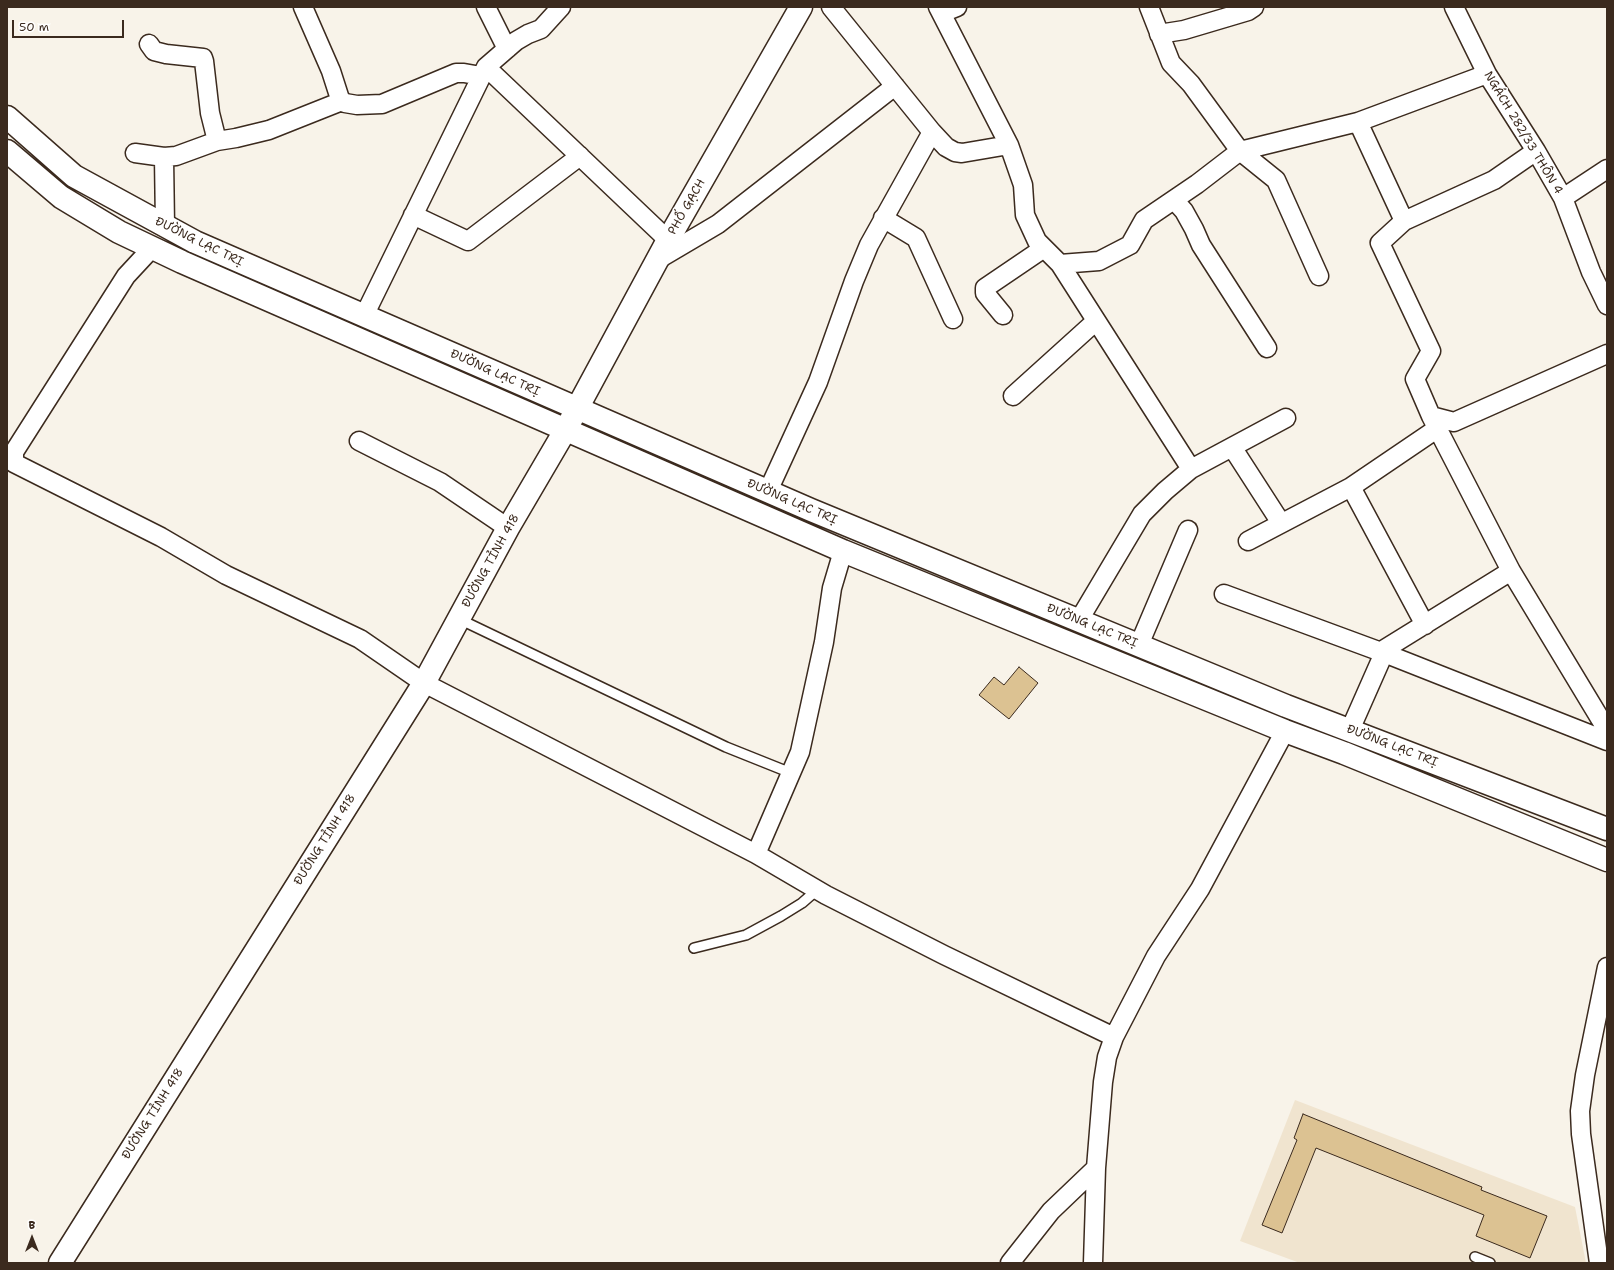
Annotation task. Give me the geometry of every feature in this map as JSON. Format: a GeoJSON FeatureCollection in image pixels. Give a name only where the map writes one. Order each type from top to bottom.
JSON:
{"type":"FeatureCollection","features":[{"type":"Feature","properties":{"kind":"main road","name":"PHỐ GẠCH"},"geometry":{"type":"LineString","coordinates":[[577,409],[668,240],[800,7]]}},
{"type":"Feature","properties":{"kind":"main road","name":"ĐƯỜNG LẠC TRỊ"},"geometry":{"type":"LineString","coordinates":[[7,118],[74,176],[195,242],[810,510],[1350,730],[1607,829]]}},
{"type":"Feature","properties":{"kind":"main road","name":"ĐƯỜNG LẠC TRỊ"},"geometry":{"type":"LineString","coordinates":[[7,151],[61,197],[119,232],[152,248],[843,551],[1285,732],[1344,753],[1607,860]]}},
{"type":"Feature","properties":{"kind":"main road","name":"ĐƯỜNG TỈNH 418"},"geometry":{"type":"LineString","coordinates":[[60,1263],[424,683],[508,528],[577,409]]}},
{"type":"Feature","properties":{"kind":"street"},"geometry":{"type":"LineString","coordinates":[[303,7],[331,71],[342,101]]}},
{"type":"Feature","properties":{"kind":"street"},"geometry":{"type":"LineString","coordinates":[[486,7],[507,48]]}},
{"type":"Feature","properties":{"kind":"street"},"geometry":{"type":"LineString","coordinates":[[364,316],[484,72],[507,48],[528,34],[541,29],[561,7]]}},
{"type":"Feature","properties":{"kind":"street"},"geometry":{"type":"LineString","coordinates":[[831,7],[932,132],[946,147],[954,152],[962,153],[1009,145]]}},
{"type":"Feature","properties":{"kind":"street"},"geometry":{"type":"LineString","coordinates":[[1149,7],[1171,63],[1191,84],[1240,151],[1276,180],[1319,276]]}},
{"type":"Feature","properties":{"kind":"street"},"geometry":{"type":"LineString","coordinates":[[1159,34],[1184,30],[1248,11],[1254,7]]}},
{"type":"Feature","properties":{"kind":"street","name":"NGÁCH 282/33 THÔN 4"},"geometry":{"type":"LineString","coordinates":[[1454,7],[1487,74],[1536,151],[1562,198],[1591,272],[1606,301]]}},
{"type":"Feature","properties":{"kind":"street"},"geometry":{"type":"LineString","coordinates":[[946,9],[1009,145],[1023,185],[1025,215],[1037,241],[1060,264],[1191,469]]}},
{"type":"Feature","properties":{"kind":"street"},"geometry":{"type":"LineString","coordinates":[[149,44],[154,51],[166,54],[203,58],[210,113],[217,141]]}},
{"type":"Feature","properties":{"kind":"street"},"geometry":{"type":"LineString","coordinates":[[135,153],[164,157],[176,156],[217,141],[269,130],[342,101],[357,105],[376,106],[456,73],[484,72],[580,156],[668,240]]}},
{"type":"Feature","properties":{"kind":"street"},"geometry":{"type":"LineString","coordinates":[[1060,264],[1100,261],[1130,245],[1144,220],[1174,200],[1240,151],[1358,122],[1487,74]]}},
{"type":"Feature","properties":{"kind":"street"},"geometry":{"type":"LineString","coordinates":[[657,260],[718,224],[895,86]]}},
{"type":"Feature","properties":{"kind":"street"},"geometry":{"type":"LineString","coordinates":[[1358,122],[1404,221]]}},
{"type":"Feature","properties":{"kind":"street"},"geometry":{"type":"LineString","coordinates":[[768,491],[818,382],[854,281],[869,246],[883,218],[932,132]]}},
{"type":"Feature","properties":{"kind":"street"},"geometry":{"type":"LineString","coordinates":[[1536,151],[1494,180],[1404,221],[1380,244],[1431,351],[1415,379],[1434,422],[1511,571],[1607,730]]}},
{"type":"Feature","properties":{"kind":"street"},"geometry":{"type":"LineString","coordinates":[[413,215],[468,240],[580,156]]}},
{"type":"Feature","properties":{"kind":"street"},"geometry":{"type":"LineString","coordinates":[[164,157],[165,226]]}},
{"type":"Feature","properties":{"kind":"street"},"geometry":{"type":"LineString","coordinates":[[1562,198],[1607,169]]}},
{"type":"Feature","properties":{"kind":"street"},"geometry":{"type":"LineString","coordinates":[[1174,200],[1184,212],[1194,229],[1201,246],[1267,348]]}},
{"type":"Feature","properties":{"kind":"street"},"geometry":{"type":"LineString","coordinates":[[883,218],[916,238],[953,319]]}},
{"type":"Feature","properties":{"kind":"street"},"geometry":{"type":"LineString","coordinates":[[152,248],[122,282],[14,452],[14,463],[161,537],[226,575],[360,639],[424,683],[756,854],[818,889],[944,955],[1114,1037]]}},
{"type":"Feature","properties":{"kind":"street"},"geometry":{"type":"LineString","coordinates":[[1003,315],[985,293],[985,288],[1044,248]]}},
{"type":"Feature","properties":{"kind":"street"},"geometry":{"type":"LineString","coordinates":[[1013,396],[1096,321]]}},
{"type":"Feature","properties":{"kind":"street"},"geometry":{"type":"LineString","coordinates":[[1248,540],[1351,487],[1434,422],[1454,422],[1607,354]]}},
{"type":"Feature","properties":{"kind":"street"},"geometry":{"type":"LineString","coordinates":[[1079,620],[1142,514],[1165,491],[1191,469],[1286,418]]}},
{"type":"Feature","properties":{"kind":"street"},"geometry":{"type":"LineString","coordinates":[[359,441],[440,482],[508,528]]}},
{"type":"Feature","properties":{"kind":"street"},"geometry":{"type":"LineString","coordinates":[[1232,447],[1282,523]]}},
{"type":"Feature","properties":{"kind":"street"},"geometry":{"type":"LineString","coordinates":[[1351,487],[1425,625]]}},
{"type":"Feature","properties":{"kind":"street"},"geometry":{"type":"LineString","coordinates":[[1139,645],[1188,530]]}},
{"type":"Feature","properties":{"kind":"street"},"geometry":{"type":"LineString","coordinates":[[756,854],[800,752],[824,642],[832,588],[843,551]]}},
{"type":"Feature","properties":{"kind":"street"},"geometry":{"type":"LineString","coordinates":[[1350,730],[1382,653],[1511,571]]}},
{"type":"Feature","properties":{"kind":"street"},"geometry":{"type":"LineString","coordinates":[[1224,594],[1382,653],[1607,742]]}},
{"type":"Feature","properties":{"kind":"street"},"geometry":{"type":"LineString","coordinates":[[1093,1263],[1096,1168],[1102,1082],[1107,1056],[1126,1012],[1156,956],[1200,889],[1285,732]]}},
{"type":"Feature","properties":{"kind":"street"},"geometry":{"type":"LineString","coordinates":[[1598,1263],[1581,1134],[1580,1111],[1585,1075],[1607,967]]}},
{"type":"Feature","properties":{"kind":"street"},"geometry":{"type":"LineString","coordinates":[[1010,1263],[1051,1211],[1096,1168]]}},
{"type":"Feature","properties":{"kind":"lane"},"geometry":{"type":"LineString","coordinates":[[459,619],[726,747],[791,773]]}},
{"type":"Feature","properties":{"kind":"lane"},"geometry":{"type":"LineString","coordinates":[[694,948],[746,935],[802,903],[818,889]]}},
{"type":"Feature","properties":{"kind":"lane"},"geometry":{"type":"LineString","coordinates":[[1475,1257],[1490,1263]]}},
{"type":"Feature","properties":{"kind":"shaded area"},"geometry":{"type":"Polygon","coordinates":[[[1295,1100],[1575,1207],[1586,1263],[1300,1263],[1240,1241],[1295,1100]]]}},
{"type":"Feature","properties":{"kind":"building"},"geometry":{"type":"Polygon","coordinates":[[[1019,667],[1038,683],[1009,719],[979,695],[994,677],[1004,685],[1019,667]]]}},
{"type":"Feature","properties":{"kind":"building"},"geometry":{"type":"Polygon","coordinates":[[[1303,1114],[1482,1187],[1481,1190],[1547,1216],[1530,1258],[1476,1236],[1484,1215],[1316,1148],[1282,1233],[1262,1225],[1297,1140],[1294,1138],[1303,1114]]]}}]}
